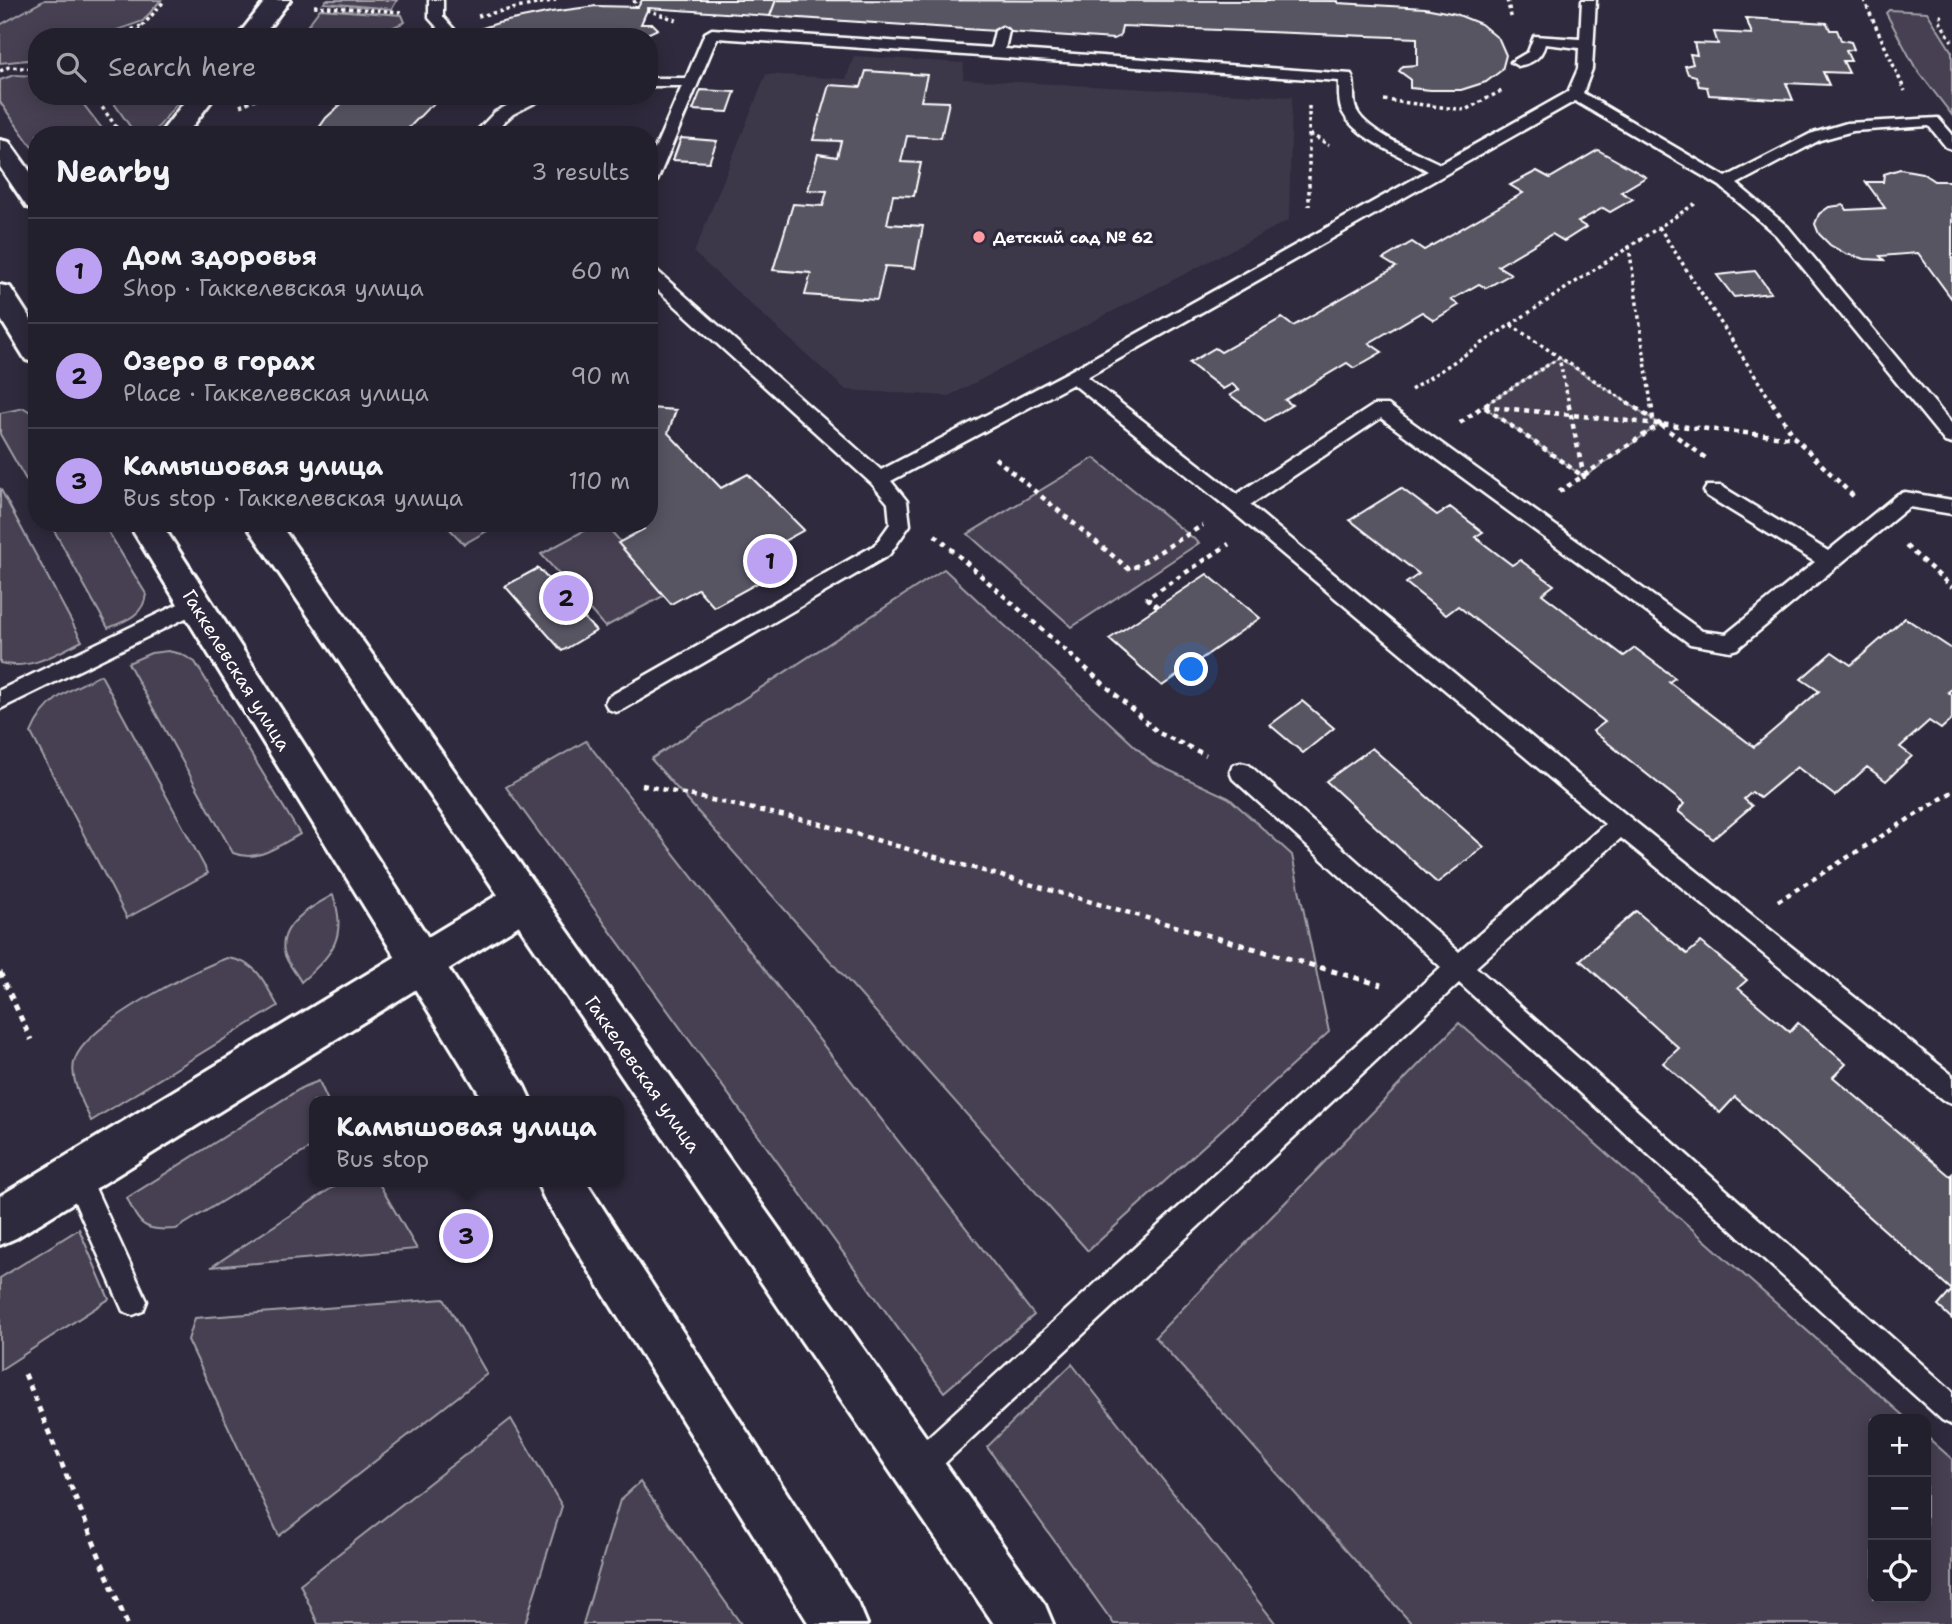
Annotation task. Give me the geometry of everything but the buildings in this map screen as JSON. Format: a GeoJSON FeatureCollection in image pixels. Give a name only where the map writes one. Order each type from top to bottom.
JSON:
{"type":"FeatureCollection","features":[{"type":"Feature","properties":{"kind":"main road"},"geometry":{"type":"LineString","coordinates":[[256,28],[278,0]]}},
{"type":"Feature","properties":{"kind":"main road"},"geometry":{"type":"LineString","coordinates":[[179,126],[195,105]]}},
{"type":"Feature","properties":{"kind":"main road"},"geometry":{"type":"LineString","coordinates":[[0,148],[28,188]]}},
{"type":"Feature","properties":{"kind":"main road"},"geometry":{"type":"LineString","coordinates":[[0,295],[28,339]]}},
{"type":"Feature","properties":{"kind":"main road","name":"Гаккелевская улица"},"geometry":{"type":"LineString","coordinates":[[150,532],[506,1096]]}},
{"type":"Feature","properties":{"kind":"main road","name":"Гаккелевская улица"},"geometry":{"type":"LineString","coordinates":[[267,532],[1026,1624]]}},
{"type":"Feature","properties":{"kind":"main road"},"geometry":{"type":"LineString","coordinates":[[0,1222],[523,901]]}},
{"type":"Feature","properties":{"kind":"main road"},"geometry":{"type":"LineString","coordinates":[[563,1187],[840,1624]]}},
{"type":"Feature","properties":{"kind":"lane"},"geometry":{"type":"LineString","coordinates":[[879,479],[1074,376],[1575,95],[1584,69],[1590,0]]}},
{"type":"Feature","properties":{"kind":"lane"},"geometry":{"type":"LineString","coordinates":[[435,5],[440,24],[444,28]]}},
{"type":"Feature","properties":{"kind":"lane"},"geometry":{"type":"LineString","coordinates":[[997,52],[1002,31]]}},
{"type":"Feature","properties":{"kind":"lane"},"geometry":{"type":"LineString","coordinates":[[658,160],[712,33],[1346,77],[1348,106],[1352,116],[1364,127],[1439,170]]}},
{"type":"Feature","properties":{"kind":"lane"},"geometry":{"type":"LineString","coordinates":[[1524,61],[1537,52],[1539,39],[1587,44]]}},
{"type":"Feature","properties":{"kind":"lane"},"geometry":{"type":"LineString","coordinates":[[658,82],[691,82]]}},
{"type":"Feature","properties":{"kind":"lane"},"geometry":{"type":"LineString","coordinates":[[1575,95],[1726,183],[1782,231],[1952,438]]}},
{"type":"Feature","properties":{"kind":"lane"},"geometry":{"type":"LineString","coordinates":[[488,126],[512,105]]}},
{"type":"Feature","properties":{"kind":"lane"},"geometry":{"type":"LineString","coordinates":[[1726,183],[1815,137],[1852,126],[1933,121],[1952,144]]}},
{"type":"Feature","properties":{"kind":"lane"},"geometry":{"type":"LineString","coordinates":[[616,703],[881,550],[900,525],[897,501],[879,479],[658,281]]}},
{"type":"Feature","properties":{"kind":"lane"},"geometry":{"type":"LineString","coordinates":[[1074,376],[1236,504],[1621,824],[1948,1081]]}},
{"type":"Feature","properties":{"kind":"lane"},"geometry":{"type":"LineString","coordinates":[[1236,504],[1381,409],[1697,638],[1730,643],[1905,499],[1952,507]]}},
{"type":"Feature","properties":{"kind":"lane"},"geometry":{"type":"LineString","coordinates":[[1714,491],[1829,561]]}},
{"type":"Feature","properties":{"kind":"lane"},"geometry":{"type":"LineString","coordinates":[[0,700],[195,604]]}},
{"type":"Feature","properties":{"kind":"lane"},"geometry":{"type":"LineString","coordinates":[[1241,772],[1952,1410]]}},
{"type":"Feature","properties":{"kind":"lane"},"geometry":{"type":"LineString","coordinates":[[918,1468],[1460,966],[1621,824]]}},
{"type":"Feature","properties":{"kind":"lane"},"geometry":{"type":"LineString","coordinates":[[76,1175],[134,1301]]}},
{"type":"Feature","properties":{"kind":"path"},"geometry":{"type":"LineString","coordinates":[[137,28],[142,26],[164,0]]}},
{"type":"Feature","properties":{"kind":"path"},"geometry":{"type":"LineString","coordinates":[[634,0],[636,7]]}},
{"type":"Feature","properties":{"kind":"path"},"geometry":{"type":"LineString","coordinates":[[1383,100],[1465,110],[1526,78],[1507,0]]}},
{"type":"Feature","properties":{"kind":"path"},"geometry":{"type":"LineString","coordinates":[[1864,0],[1901,86],[1933,121]]}},
{"type":"Feature","properties":{"kind":"path"},"geometry":{"type":"LineString","coordinates":[[306,5],[411,13],[435,5]]}},
{"type":"Feature","properties":{"kind":"path"},"geometry":{"type":"LineString","coordinates":[[647,10],[652,10]]}},
{"type":"Feature","properties":{"kind":"path"},"geometry":{"type":"LineString","coordinates":[[1942,15],[1939,20],[1952,41]]}},
{"type":"Feature","properties":{"kind":"path"},"geometry":{"type":"LineString","coordinates":[[0,71],[9,67],[28,68]]}},
{"type":"Feature","properties":{"kind":"path"},"geometry":{"type":"LineString","coordinates":[[1308,74],[1309,244]]}},
{"type":"Feature","properties":{"kind":"path"},"geometry":{"type":"LineString","coordinates":[[100,105],[116,126]]}},
{"type":"Feature","properties":{"kind":"path"},"geometry":{"type":"LineString","coordinates":[[1381,409],[1726,183]]}},
{"type":"Feature","properties":{"kind":"path"},"geometry":{"type":"LineString","coordinates":[[1659,227],[1795,438],[1878,521],[1952,587]]}},
{"type":"Feature","properties":{"kind":"path"},"geometry":{"type":"LineString","coordinates":[[1629,246],[1653,419]]}},
{"type":"Feature","properties":{"kind":"path"},"geometry":{"type":"LineString","coordinates":[[1510,325],[1653,419],[1707,459],[1714,491]]}},
{"type":"Feature","properties":{"kind":"path"},"geometry":{"type":"LineString","coordinates":[[1430,443],[1559,358]]}},
{"type":"Feature","properties":{"kind":"path"},"geometry":{"type":"LineString","coordinates":[[1559,358],[1584,477]]}},
{"type":"Feature","properties":{"kind":"path"},"geometry":{"type":"LineString","coordinates":[[1483,406],[1795,438]]}},
{"type":"Feature","properties":{"kind":"path"},"geometry":{"type":"LineString","coordinates":[[1483,406],[1584,477]]}},
{"type":"Feature","properties":{"kind":"path"},"geometry":{"type":"LineString","coordinates":[[1525,513],[1584,477],[1660,424]]}},
{"type":"Feature","properties":{"kind":"path"},"geometry":{"type":"LineString","coordinates":[[966,433],[1130,570],[1236,504]]}},
{"type":"Feature","properties":{"kind":"path"},"geometry":{"type":"LineString","coordinates":[[1158,607],[1147,597],[1260,524]]}},
{"type":"Feature","properties":{"kind":"path"},"geometry":{"type":"LineString","coordinates":[[900,525],[939,536],[1159,733],[1241,772]]}},
{"type":"Feature","properties":{"kind":"path"},"geometry":{"type":"LineString","coordinates":[[642,785],[814,822],[1426,998]]}},
{"type":"Feature","properties":{"kind":"path"},"geometry":{"type":"LineString","coordinates":[[1743,922],[1952,792]]}},
{"type":"Feature","properties":{"kind":"path"},"geometry":{"type":"LineString","coordinates":[[0,972],[31,1040]]}},
{"type":"Feature","properties":{"kind":"path"},"geometry":{"type":"LineString","coordinates":[[25,1374],[128,1624]]}},
{"type":"Feature","properties":{"kind":"shaded area"},"geometry":{"type":"Polygon","coordinates":[[[45,0],[161,0],[143,21],[123,28],[28,28],[28,60],[0,63],[0,25],[45,0]]]}},
{"type":"Feature","properties":{"kind":"shaded area"},"geometry":{"type":"Polygon","coordinates":[[[326,0],[397,0],[392,9],[324,3],[326,0]]]}},
{"type":"Feature","properties":{"kind":"shaded area"},"geometry":{"type":"Polygon","coordinates":[[[320,9],[402,15],[405,22],[391,28],[306,28],[320,9]]]}},
{"type":"Feature","properties":{"kind":"shaded area"},"geometry":{"type":"Polygon","coordinates":[[[1889,10],[1927,12],[1952,52],[1952,115],[1915,67],[1886,13],[1889,10]]]}},
{"type":"Feature","properties":{"kind":"shaded area","name":"Детский сад № 62"},"geometry":{"type":"Polygon","coordinates":[[[854,56],[964,63],[963,79],[1292,97],[1289,220],[949,396],[846,390],[694,253],[766,74],[846,79],[854,56]]]}},
{"type":"Feature","properties":{"kind":"shaded area"},"geometry":{"type":"Polygon","coordinates":[[[14,75],[28,76],[28,105],[84,105],[100,126],[28,126],[28,141],[0,102],[0,80],[14,75]]]}},
{"type":"Feature","properties":{"kind":"shaded area"},"geometry":{"type":"Polygon","coordinates":[[[115,105],[176,105],[159,126],[130,126],[115,105]]]}},
{"type":"Feature","properties":{"kind":"shaded area"},"geometry":{"type":"Polygon","coordinates":[[[1559,358],[1660,424],[1584,477],[1483,406],[1559,358]]]}},
{"type":"Feature","properties":{"kind":"shaded area"},"geometry":{"type":"Polygon","coordinates":[[[24,408],[28,410],[28,483],[0,434],[0,413],[24,408]]]}},
{"type":"Feature","properties":{"kind":"shaded area"},"geometry":{"type":"Polygon","coordinates":[[[1094,458],[1199,543],[1072,627],[968,534],[1094,458]]]}},
{"type":"Feature","properties":{"kind":"shaded area"},"geometry":{"type":"Polygon","coordinates":[[[0,488],[82,641],[53,656],[22,665],[0,663],[0,488]]]}},
{"type":"Feature","properties":{"kind":"shaded area"},"geometry":{"type":"Polygon","coordinates":[[[55,532],[108,532],[146,594],[138,612],[108,628],[55,532]]]}},
{"type":"Feature","properties":{"kind":"shaded area"},"geometry":{"type":"Polygon","coordinates":[[[453,532],[485,532],[464,544],[453,532]]]}},
{"type":"Feature","properties":{"kind":"shaded area"},"geometry":{"type":"Polygon","coordinates":[[[581,532],[612,532],[667,594],[605,627],[541,554],[581,532]]]}},
{"type":"Feature","properties":{"kind":"shaded area"},"geometry":{"type":"Polygon","coordinates":[[[944,569],[1153,763],[1229,798],[1292,855],[1329,1032],[1088,1251],[651,759],[944,569]]]}},
{"type":"Feature","properties":{"kind":"shaded area"},"geometry":{"type":"Polygon","coordinates":[[[168,651],[181,654],[195,662],[300,834],[259,855],[242,856],[233,853],[128,663],[151,653],[168,651]]]}},
{"type":"Feature","properties":{"kind":"shaded area"},"geometry":{"type":"Polygon","coordinates":[[[101,675],[208,873],[127,918],[31,733],[43,712],[59,697],[101,675]]]}},
{"type":"Feature","properties":{"kind":"shaded area"},"geometry":{"type":"Polygon","coordinates":[[[586,741],[1034,1315],[944,1392],[506,787],[586,741]]]}},
{"type":"Feature","properties":{"kind":"shaded area"},"geometry":{"type":"Polygon","coordinates":[[[333,895],[339,923],[338,934],[329,954],[301,982],[285,956],[286,933],[299,917],[333,895]]]}},
{"type":"Feature","properties":{"kind":"shaded area"},"geometry":{"type":"Polygon","coordinates":[[[227,958],[253,968],[278,1006],[91,1121],[78,1091],[73,1066],[84,1045],[99,1030],[142,1000],[227,958]]]}},
{"type":"Feature","properties":{"kind":"shaded area"},"geometry":{"type":"Polygon","coordinates":[[[1459,1023],[1901,1414],[1868,1414],[1868,1603],[1931,1603],[1931,1440],[1952,1459],[1952,1624],[1412,1624],[1155,1337],[1459,1023]]]}},
{"type":"Feature","properties":{"kind":"shaded area"},"geometry":{"type":"Polygon","coordinates":[[[319,1081],[326,1096],[309,1096],[309,1149],[176,1229],[150,1228],[140,1221],[127,1198],[303,1087],[319,1081]]]}},
{"type":"Feature","properties":{"kind":"shaded area"},"geometry":{"type":"Polygon","coordinates":[[[333,1187],[381,1187],[417,1249],[211,1267],[333,1187]]]}},
{"type":"Feature","properties":{"kind":"shaded area"},"geometry":{"type":"Polygon","coordinates":[[[79,1229],[109,1299],[0,1370],[0,1278],[79,1229]]]}},
{"type":"Feature","properties":{"kind":"shaded area"},"geometry":{"type":"Polygon","coordinates":[[[444,1299],[487,1374],[279,1536],[188,1340],[195,1318],[444,1299]]]}},
{"type":"Feature","properties":{"kind":"shaded area"},"geometry":{"type":"Polygon","coordinates":[[[1072,1364],[1276,1624],[1114,1624],[987,1447],[1072,1364]]]}},
{"type":"Feature","properties":{"kind":"shaded area"},"geometry":{"type":"Polygon","coordinates":[[[511,1419],[562,1506],[525,1624],[318,1624],[300,1584],[511,1419]]]}},
{"type":"Feature","properties":{"kind":"shaded area"},"geometry":{"type":"Polygon","coordinates":[[[640,1482],[741,1624],[583,1624],[620,1500],[640,1482]]]}},
{"type":"Feature","properties":{"kind":"place","name":"Детский сад № 62"},"geometry":{"type":"Point","coordinates":[979,237]}},
{"type":"Feature","properties":{"kind":"place","name":"Дом здоровья"},"geometry":{"type":"Point","coordinates":[770,561]}},
{"type":"Feature","properties":{"kind":"place","name":"Озеро в горах"},"geometry":{"type":"Point","coordinates":[566,598]}},
{"type":"Feature","properties":{"kind":"place","name":"Камышовая улица"},"geometry":{"type":"Point","coordinates":[466,1236]}}]}
